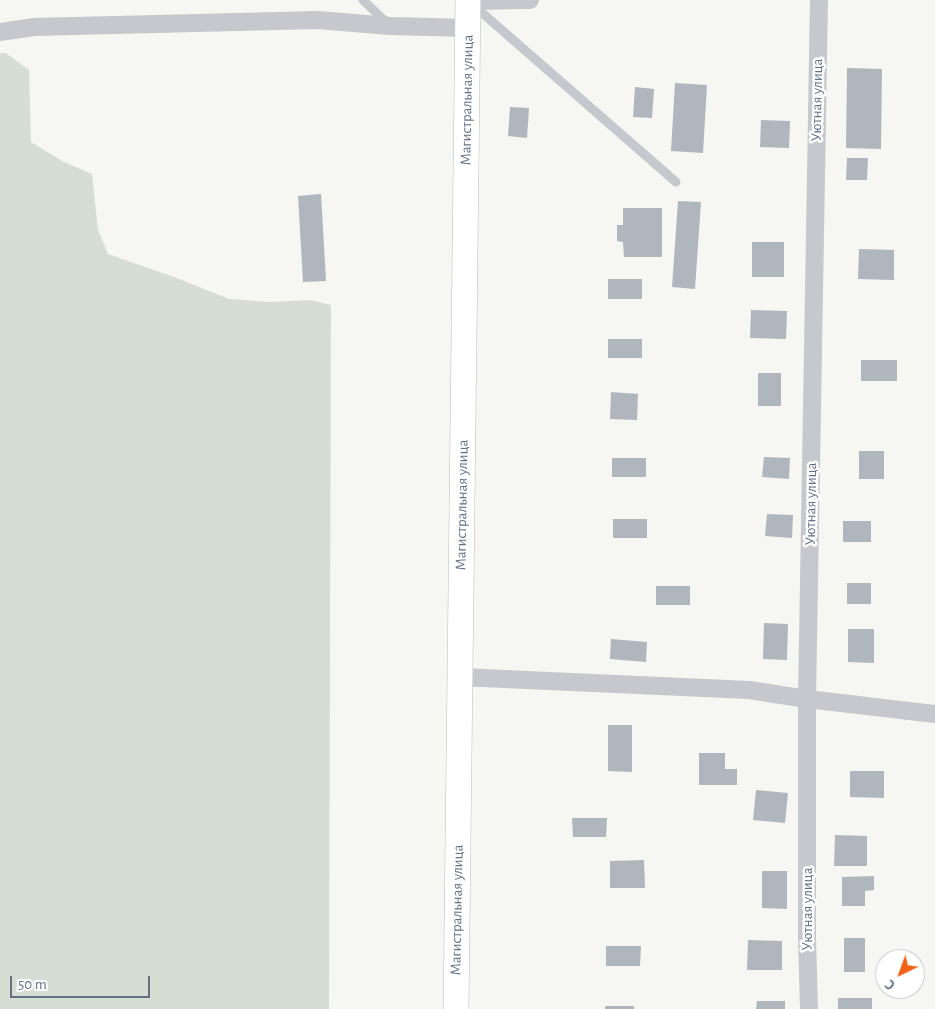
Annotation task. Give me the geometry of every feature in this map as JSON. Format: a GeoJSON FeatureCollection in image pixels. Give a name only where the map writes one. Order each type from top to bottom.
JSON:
{"type":"FeatureCollection","features":[{"type":"Feature","properties":{"kind":"main road","name":"Магистральная улица"},"geometry":{"type":"LineString","coordinates":[[456,1009],[468,0]]}},
{"type":"Feature","properties":{"kind":"street"},"geometry":{"type":"LineString","coordinates":[[468,0],[530,0]]}},
{"type":"Feature","properties":{"kind":"street","name":"Уютная улица"},"geometry":{"type":"LineString","coordinates":[[809,1009],[807,938],[808,699],[818,0]]}},
{"type":"Feature","properties":{"kind":"street"},"geometry":{"type":"LineString","coordinates":[[0,32],[34,27],[318,20],[390,26],[468,28]]}},
{"type":"Feature","properties":{"kind":"street"},"geometry":{"type":"LineString","coordinates":[[460,677],[749,690],[935,714]]}},
{"type":"Feature","properties":{"kind":"lane"},"geometry":{"type":"LineString","coordinates":[[363,0],[390,26]]}},
{"type":"Feature","properties":{"kind":"lane"},"geometry":{"type":"LineString","coordinates":[[468,0],[676,182]]}},
{"type":"Feature","properties":{"kind":"shaded area"},"geometry":{"type":"Polygon","coordinates":[[[0,53],[6,53],[29,70],[31,142],[62,161],[92,174],[98,230],[108,254],[229,299],[270,302],[310,300],[331,305],[329,1009],[0,1009],[0,53]]]}},
{"type":"Feature","properties":{"kind":"building"},"geometry":{"type":"Polygon","coordinates":[[[847,68],[882,69],[881,149],[846,148],[847,68]]]}},
{"type":"Feature","properties":{"kind":"building"},"geometry":{"type":"Polygon","coordinates":[[[675,83],[707,85],[703,153],[671,151],[675,83]]]}},
{"type":"Feature","properties":{"kind":"building"},"geometry":{"type":"Polygon","coordinates":[[[635,87],[654,89],[652,118],[633,117],[635,87]]]}},
{"type":"Feature","properties":{"kind":"building"},"geometry":{"type":"Polygon","coordinates":[[[510,107],[529,108],[527,138],[508,136],[510,107]]]}},
{"type":"Feature","properties":{"kind":"building"},"geometry":{"type":"Polygon","coordinates":[[[761,120],[790,121],[789,148],[760,147],[761,120]]]}},
{"type":"Feature","properties":{"kind":"building"},"geometry":{"type":"Polygon","coordinates":[[[847,158],[868,158],[867,180],[846,180],[847,158]]]}},
{"type":"Feature","properties":{"kind":"building"},"geometry":{"type":"Polygon","coordinates":[[[321,194],[326,281],[303,282],[298,196],[321,194]]]}},
{"type":"Feature","properties":{"kind":"building"},"geometry":{"type":"Polygon","coordinates":[[[678,201],[701,202],[695,289],[672,287],[678,201]]]}},
{"type":"Feature","properties":{"kind":"building"},"geometry":{"type":"Polygon","coordinates":[[[623,208],[662,208],[662,257],[624,257],[623,242],[617,241],[617,225],[623,225],[623,208]]]}},
{"type":"Feature","properties":{"kind":"building"},"geometry":{"type":"Polygon","coordinates":[[[752,242],[784,242],[784,277],[752,277],[752,242]]]}},
{"type":"Feature","properties":{"kind":"building"},"geometry":{"type":"Polygon","coordinates":[[[859,249],[894,250],[894,280],[858,279],[859,249]]]}},
{"type":"Feature","properties":{"kind":"building"},"geometry":{"type":"Polygon","coordinates":[[[608,279],[642,279],[642,299],[608,299],[608,279]]]}},
{"type":"Feature","properties":{"kind":"building"},"geometry":{"type":"Polygon","coordinates":[[[751,310],[787,311],[786,339],[750,338],[751,310]]]}},
{"type":"Feature","properties":{"kind":"building"},"geometry":{"type":"Polygon","coordinates":[[[608,339],[642,339],[642,358],[608,358],[608,339]]]}},
{"type":"Feature","properties":{"kind":"building"},"geometry":{"type":"Polygon","coordinates":[[[861,360],[897,360],[897,381],[861,381],[861,360]]]}},
{"type":"Feature","properties":{"kind":"building"},"geometry":{"type":"Polygon","coordinates":[[[758,373],[781,373],[781,406],[758,406],[758,373]]]}},
{"type":"Feature","properties":{"kind":"building"},"geometry":{"type":"Polygon","coordinates":[[[611,392],[638,394],[637,420],[610,419],[611,392]]]}},
{"type":"Feature","properties":{"kind":"building"},"geometry":{"type":"Polygon","coordinates":[[[859,451],[884,451],[884,479],[859,479],[859,451]]]}},
{"type":"Feature","properties":{"kind":"building"},"geometry":{"type":"Polygon","coordinates":[[[764,457],[790,458],[789,479],[762,477],[764,457]]]}},
{"type":"Feature","properties":{"kind":"building"},"geometry":{"type":"Polygon","coordinates":[[[612,458],[646,458],[646,477],[612,477],[612,458]]]}},
{"type":"Feature","properties":{"kind":"building"},"geometry":{"type":"Polygon","coordinates":[[[767,514],[793,515],[792,538],[765,536],[767,514]]]}},
{"type":"Feature","properties":{"kind":"building"},"geometry":{"type":"Polygon","coordinates":[[[613,519],[647,519],[647,538],[613,538],[613,519]]]}},
{"type":"Feature","properties":{"kind":"building"},"geometry":{"type":"Polygon","coordinates":[[[843,521],[871,521],[871,542],[843,542],[843,521]]]}},
{"type":"Feature","properties":{"kind":"building"},"geometry":{"type":"Polygon","coordinates":[[[847,583],[871,583],[871,604],[847,604],[847,583]]]}},
{"type":"Feature","properties":{"kind":"building"},"geometry":{"type":"Polygon","coordinates":[[[656,586],[690,586],[690,605],[656,605],[656,586]]]}},
{"type":"Feature","properties":{"kind":"building"},"geometry":{"type":"Polygon","coordinates":[[[764,623],[788,624],[787,660],[763,659],[764,623]]]}},
{"type":"Feature","properties":{"kind":"building"},"geometry":{"type":"Polygon","coordinates":[[[848,629],[874,629],[874,663],[848,662],[848,629]]]}},
{"type":"Feature","properties":{"kind":"building"},"geometry":{"type":"Polygon","coordinates":[[[611,639],[647,642],[646,662],[610,659],[611,639]]]}},
{"type":"Feature","properties":{"kind":"building"},"geometry":{"type":"Polygon","coordinates":[[[608,725],[632,725],[632,772],[608,771],[608,725]]]}},
{"type":"Feature","properties":{"kind":"building"},"geometry":{"type":"Polygon","coordinates":[[[699,753],[725,753],[725,769],[737,769],[737,785],[699,785],[699,753]]]}},
{"type":"Feature","properties":{"kind":"building"},"geometry":{"type":"Polygon","coordinates":[[[850,771],[884,771],[884,798],[850,797],[850,771]]]}},
{"type":"Feature","properties":{"kind":"building"},"geometry":{"type":"Polygon","coordinates":[[[756,790],[788,793],[785,823],[753,820],[756,790]]]}},
{"type":"Feature","properties":{"kind":"building"},"geometry":{"type":"Polygon","coordinates":[[[572,818],[607,818],[606,837],[573,837],[572,818]]]}},
{"type":"Feature","properties":{"kind":"building"},"geometry":{"type":"Polygon","coordinates":[[[835,835],[867,836],[867,866],[834,866],[835,835]]]}},
{"type":"Feature","properties":{"kind":"building"},"geometry":{"type":"Polygon","coordinates":[[[644,860],[645,888],[610,888],[610,861],[644,860]]]}},
{"type":"Feature","properties":{"kind":"building"},"geometry":{"type":"Polygon","coordinates":[[[762,871],[787,871],[787,909],[762,908],[762,871]]]}},
{"type":"Feature","properties":{"kind":"building"},"geometry":{"type":"Polygon","coordinates":[[[874,876],[874,890],[865,891],[865,906],[842,906],[842,877],[874,876]]]}},
{"type":"Feature","properties":{"kind":"building"},"geometry":{"type":"Polygon","coordinates":[[[844,938],[865,938],[865,972],[844,972],[844,938]]]}},
{"type":"Feature","properties":{"kind":"building"},"geometry":{"type":"Polygon","coordinates":[[[748,940],[782,941],[782,970],[747,970],[748,940]]]}},
{"type":"Feature","properties":{"kind":"building"},"geometry":{"type":"Polygon","coordinates":[[[606,946],[641,946],[640,966],[606,966],[606,946]]]}},
{"type":"Feature","properties":{"kind":"building"},"geometry":{"type":"Polygon","coordinates":[[[838,998],[872,998],[872,1009],[838,1009],[838,998]]]}},
{"type":"Feature","properties":{"kind":"building"},"geometry":{"type":"Polygon","coordinates":[[[757,1001],[785,1001],[785,1009],[756,1009],[757,1001]]]}},
{"type":"Feature","properties":{"kind":"building"},"geometry":{"type":"Polygon","coordinates":[[[605,1006],[634,1006],[634,1009],[605,1009],[605,1006]]]}}]}
